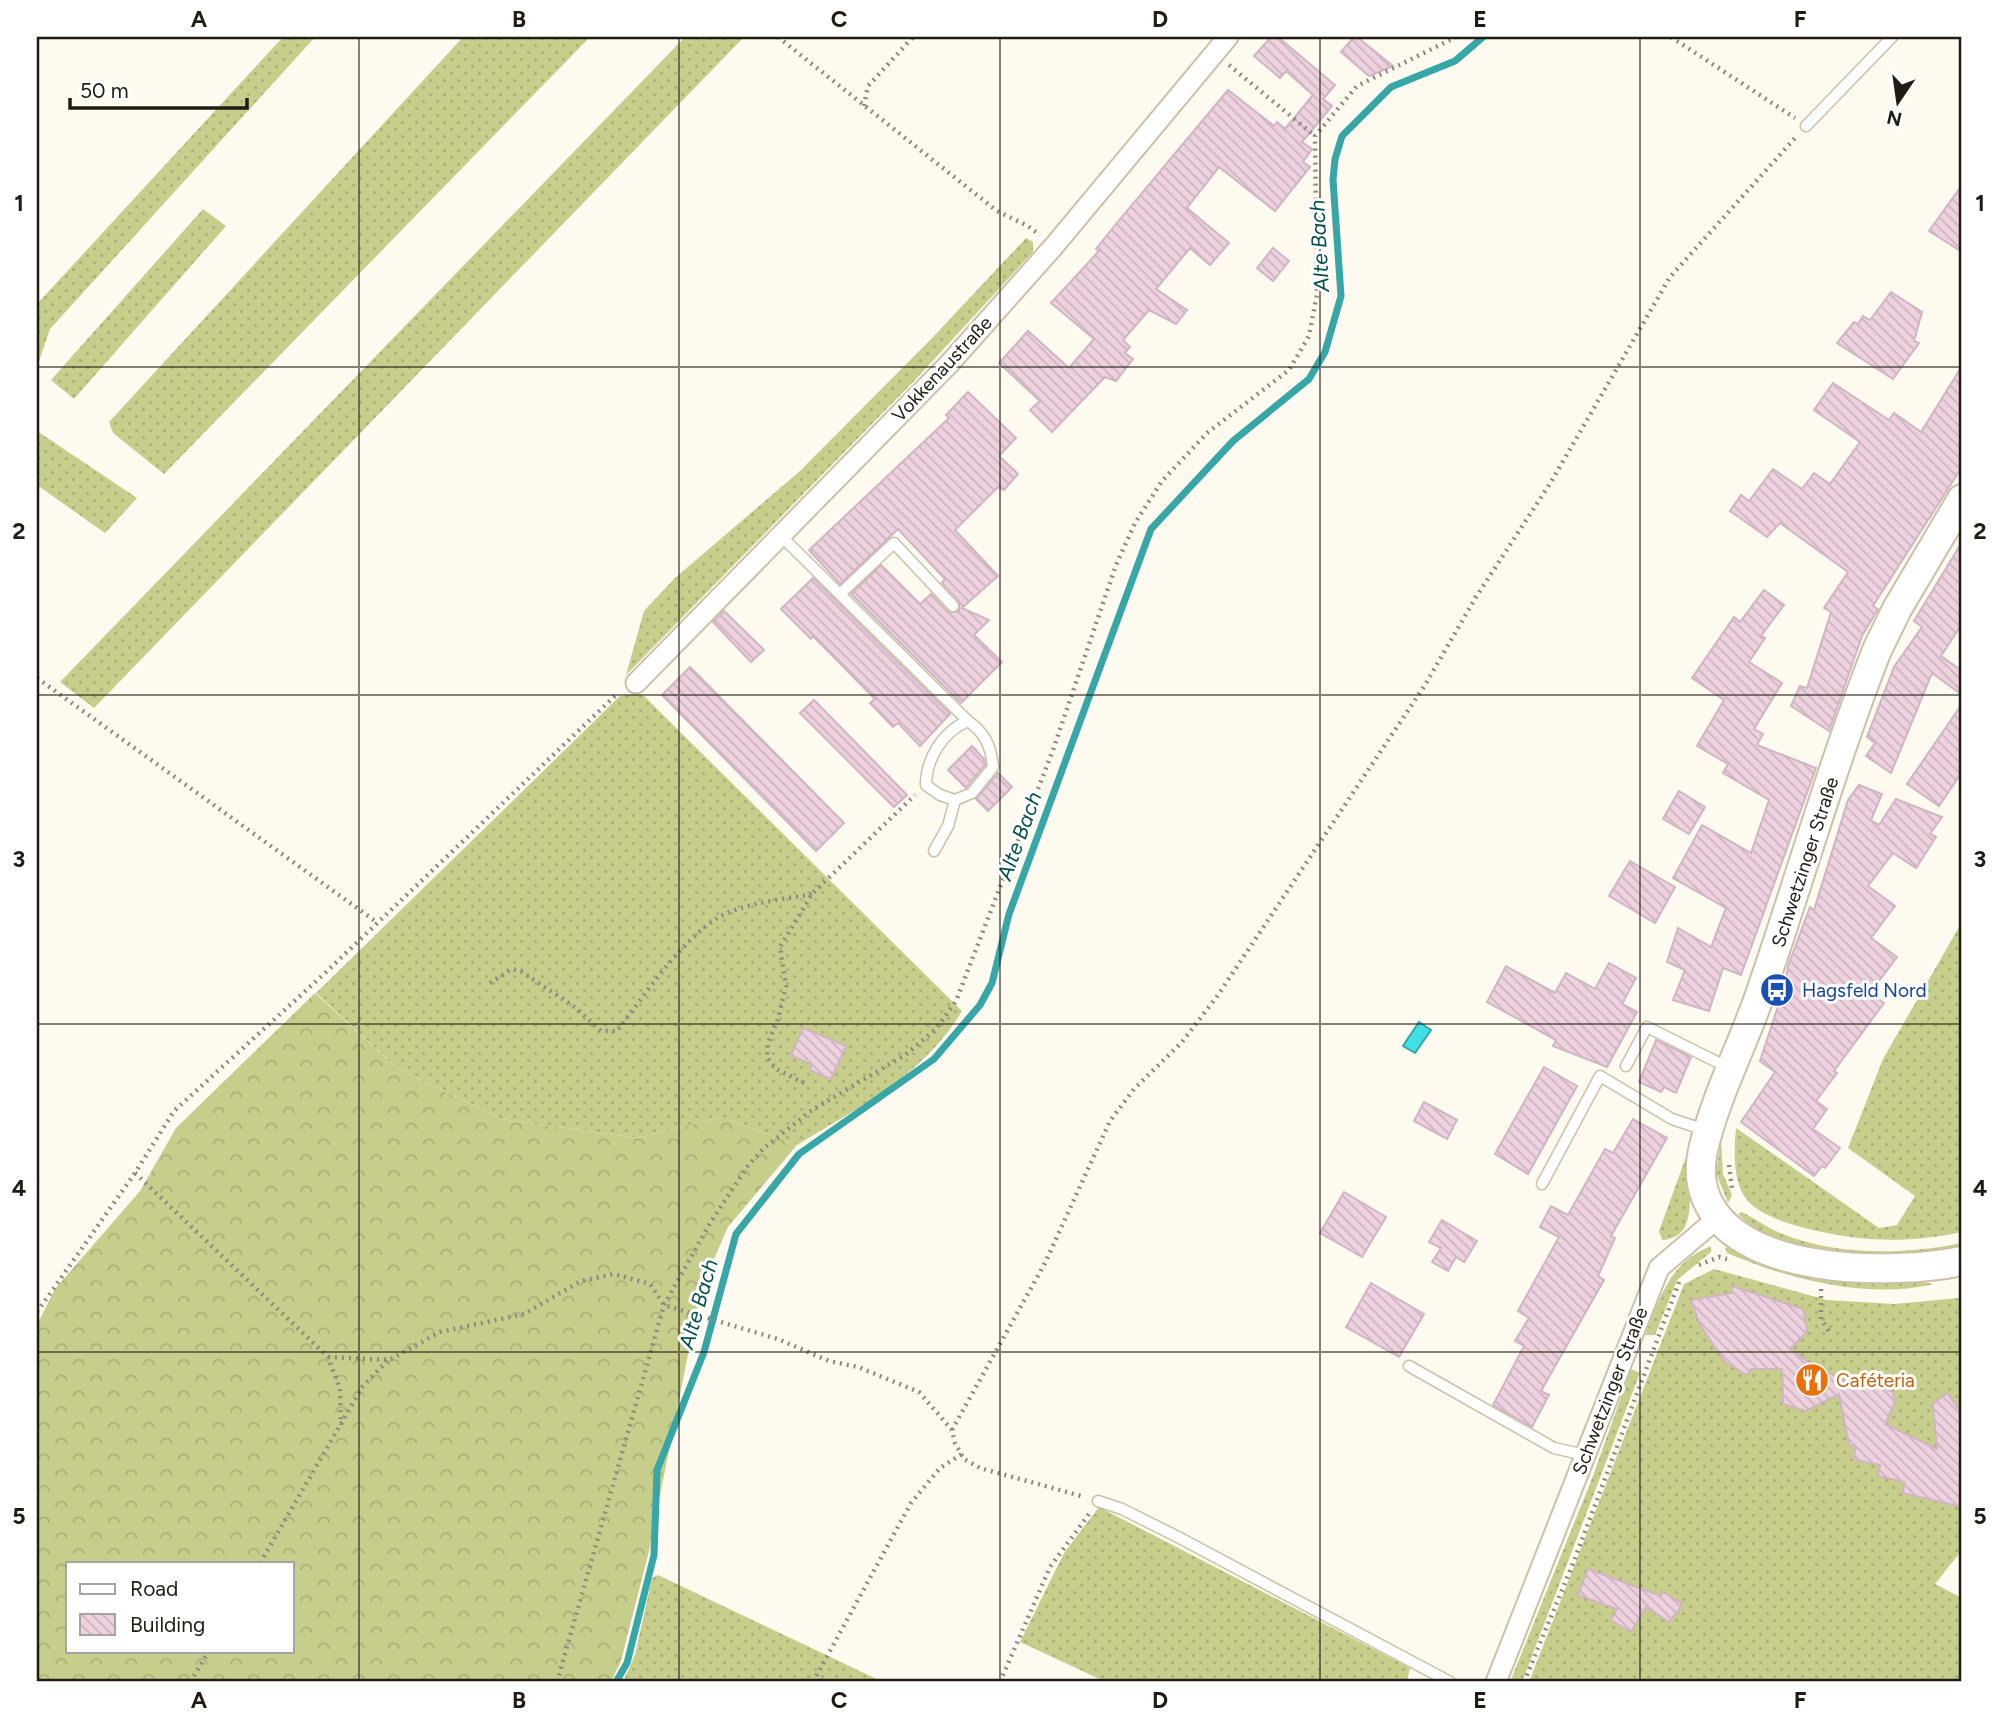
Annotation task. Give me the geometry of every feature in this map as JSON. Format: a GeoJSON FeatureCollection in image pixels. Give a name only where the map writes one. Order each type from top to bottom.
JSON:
{"type":"FeatureCollection","features":[{"type":"Feature","properties":{"kind":"main road","name":"Schwetzinger Straße"},"geometry":{"type":"LineString","coordinates":[[1719,1217],[1710,1205],[1702,1180],[1702,1157],[1709,1132],[1733,1070],[1877,650],[1908,589],[1962,499]]}},
{"type":"Feature","properties":{"kind":"main road"},"geometry":{"type":"LineString","coordinates":[[1719,1217],[1733,1231],[1766,1248],[1836,1266],[1897,1270],[1962,1261]]}},
{"type":"Feature","properties":{"kind":"street","name":"Vokkenaustraße"},"geometry":{"type":"LineString","coordinates":[[636,683],[949,365],[1054,246],[1228,37]]}},
{"type":"Feature","properties":{"kind":"street","name":"Schwetzinger Straße"},"geometry":{"type":"LineString","coordinates":[[1496,1682],[1659,1268],[1719,1217]]}},
{"type":"Feature","properties":{"kind":"lane"},"geometry":{"type":"LineString","coordinates":[[1806,126],[1892,37]]}},
{"type":"Feature","properties":{"kind":"lane"},"geometry":{"type":"LineString","coordinates":[[780,535],[978,728],[992,748],[993,766],[972,793],[955,800],[940,795],[926,785],[926,771],[932,756],[957,726],[968,721]]}},
{"type":"Feature","properties":{"kind":"lane"},"geometry":{"type":"LineString","coordinates":[[840,594],[894,543],[954,606]]}},
{"type":"Feature","properties":{"kind":"lane"},"geometry":{"type":"LineString","coordinates":[[933,851],[948,826],[955,800]]}},
{"type":"Feature","properties":{"kind":"lane"},"geometry":{"type":"LineString","coordinates":[[1626,1066],[1647,1027],[1733,1070]]}},
{"type":"Feature","properties":{"kind":"lane"},"geometry":{"type":"LineString","coordinates":[[1542,1184],[1600,1076],[1672,1119],[1709,1132]]}},
{"type":"Feature","properties":{"kind":"lane"},"geometry":{"type":"LineString","coordinates":[[1409,1366],[1554,1448],[1585,1455]]}},
{"type":"Feature","properties":{"kind":"lane"},"geometry":{"type":"LineString","coordinates":[[1098,1501],[1177,1536],[1450,1682]]}},
{"type":"Feature","properties":{"kind":"path"},"geometry":{"type":"LineString","coordinates":[[778,37],[997,211],[1028,226],[1054,246]]}},
{"type":"Feature","properties":{"kind":"path"},"geometry":{"type":"LineString","coordinates":[[864,106],[868,86],[913,37]]}},
{"type":"Feature","properties":{"kind":"path"},"geometry":{"type":"LineString","coordinates":[[557,1682],[664,1306],[726,1195],[764,1148],[812,1110],[905,1055],[936,1028],[956,1001],[1053,750],[1116,565],[1135,523],[1162,481],[1207,433],[1289,370],[1309,336],[1317,294],[1315,135],[1357,86],[1456,37]]}},
{"type":"Feature","properties":{"kind":"path"},"geometry":{"type":"LineString","coordinates":[[952,1430],[1045,1263],[1110,1121],[1134,1089],[1182,1042],[1218,995],[1425,685],[1476,597],[1551,482],[1670,277],[1806,126],[1671,37]]}},
{"type":"Feature","properties":{"kind":"path"},"geometry":{"type":"LineString","coordinates":[[1214,53],[1315,135]]}},
{"type":"Feature","properties":{"kind":"path"},"geometry":{"type":"LineString","coordinates":[[37,678],[378,923]]}},
{"type":"Feature","properties":{"kind":"path"},"geometry":{"type":"LineString","coordinates":[[37,1312],[135,1173],[174,1111],[378,923],[621,690],[636,683]]}},
{"type":"Feature","properties":{"kind":"path"},"geometry":{"type":"LineString","coordinates":[[804,1083],[776,1069],[767,1057],[768,1043],[778,1019],[786,986],[780,947],[812,894],[926,785]]}},
{"type":"Feature","properties":{"kind":"path"},"geometry":{"type":"LineString","coordinates":[[490,983],[512,969],[522,972],[576,1008],[601,1031],[617,1031],[671,962],[710,923],[728,913],[812,894]]}},
{"type":"Feature","properties":{"kind":"path"},"geometry":{"type":"LineString","coordinates":[[135,1173],[328,1357],[340,1389],[341,1425]]}},
{"type":"Feature","properties":{"kind":"path"},"geometry":{"type":"LineString","coordinates":[[1693,1268],[1719,1257]]}},
{"type":"Feature","properties":{"kind":"path"},"geometry":{"type":"LineString","coordinates":[[261,1562],[363,1386],[389,1360],[440,1332],[524,1314],[581,1281],[614,1274],[650,1284],[664,1306],[729,1322],[829,1361],[858,1367],[919,1392],[952,1430],[962,1454],[980,1468],[1098,1501],[1049,1567],[1000,1682]]}},
{"type":"Feature","properties":{"kind":"path"},"geometry":{"type":"LineString","coordinates":[[1524,1682],[1574,1561],[1679,1281],[1686,1275]]}},
{"type":"Feature","properties":{"kind":"path"},"geometry":{"type":"LineString","coordinates":[[1821,1288],[1821,1319],[1829,1331]]}},
{"type":"Feature","properties":{"kind":"path"},"geometry":{"type":"LineString","coordinates":[[328,1357],[389,1360]]}},
{"type":"Feature","properties":{"kind":"path"},"geometry":{"type":"LineString","coordinates":[[813,1682],[911,1503],[940,1468],[962,1454]]}},
{"type":"Feature","properties":{"kind":"path"},"geometry":{"type":"LineString","coordinates":[[190,1682],[208,1652]]}},
{"type":"Feature","properties":{"kind":"green space"},"geometry":{"type":"Polygon","coordinates":[[[283,37],[315,37],[50,329],[37,367],[37,304],[283,37]]]}},
{"type":"Feature","properties":{"kind":"green space"},"geometry":{"type":"Polygon","coordinates":[[[463,37],[590,37],[164,474],[113,433],[109,422],[463,37]]]}},
{"type":"Feature","properties":{"kind":"green space"},"geometry":{"type":"Polygon","coordinates":[[[685,37],[744,37],[94,708],[60,682],[685,37]]]}},
{"type":"Feature","properties":{"kind":"green space"},"geometry":{"type":"Polygon","coordinates":[[[203,209],[226,226],[74,399],[51,380],[203,209]]]}},
{"type":"Feature","properties":{"kind":"green space"},"geometry":{"type":"Polygon","coordinates":[[[1026,238],[1033,242],[1033,252],[915,380],[626,675],[644,611],[675,578],[800,471],[935,335],[1026,238]]]}},
{"type":"Feature","properties":{"kind":"green space"},"geometry":{"type":"Polygon","coordinates":[[[37,431],[137,498],[105,533],[37,485],[37,431]]]}},
{"type":"Feature","properties":{"kind":"green space"},"geometry":{"type":"Polygon","coordinates":[[[620,696],[644,696],[962,1011],[947,1033],[910,1071],[889,1088],[797,1145],[721,1117],[638,1138],[501,1119],[397,1068],[316,993],[620,696]]]}},
{"type":"Feature","properties":{"kind":"green space"},"geometry":{"type":"Polygon","coordinates":[[[1962,922],[1962,1232],[1901,1240],[1842,1236],[1794,1225],[1753,1206],[1743,1194],[1737,1176],[1736,1128],[1879,1228],[1897,1225],[1915,1196],[1848,1148],[1883,1059],[1962,922]]]}},
{"type":"Feature","properties":{"kind":"green space"},"geometry":{"type":"Polygon","coordinates":[[[315,993],[397,1068],[501,1119],[638,1138],[721,1117],[797,1145],[728,1227],[701,1289],[649,1551],[621,1661],[611,1682],[37,1682],[37,1325],[55,1289],[140,1191],[176,1128],[315,993]]]}},
{"type":"Feature","properties":{"kind":"green space"},"geometry":{"type":"Polygon","coordinates":[[[1721,1140],[1723,1174],[1732,1195],[1728,1203],[1716,1173],[1721,1140]]]}},
{"type":"Feature","properties":{"kind":"green space"},"geometry":{"type":"Polygon","coordinates":[[[1686,1157],[1689,1157],[1688,1219],[1683,1230],[1675,1237],[1662,1240],[1659,1231],[1686,1157]]]}},
{"type":"Feature","properties":{"kind":"green space"},"geometry":{"type":"Polygon","coordinates":[[[1742,1212],[1780,1233],[1823,1246],[1893,1251],[1962,1243],[1962,1248],[1876,1256],[1814,1250],[1759,1231],[1738,1214],[1742,1212]]]}},
{"type":"Feature","properties":{"kind":"green space"},"geometry":{"type":"Polygon","coordinates":[[[1711,1246],[1711,1252],[1677,1280],[1655,1335],[1645,1335],[1662,1294],[1676,1271],[1697,1253],[1711,1246]]]}},
{"type":"Feature","properties":{"kind":"green space"},"geometry":{"type":"Polygon","coordinates":[[[1725,1247],[1745,1254],[1934,1284],[1882,1290],[1829,1284],[1776,1271],[1727,1253],[1725,1247]]]}},
{"type":"Feature","properties":{"kind":"green space"},"geometry":{"type":"Polygon","coordinates":[[[1714,1269],[1827,1300],[1894,1304],[1959,1298],[1962,1302],[1962,1550],[1935,1584],[1962,1598],[1962,1682],[1529,1682],[1684,1284],[1714,1269]]]}},
{"type":"Feature","properties":{"kind":"green space"},"geometry":{"type":"Polygon","coordinates":[[[1631,1369],[1640,1373],[1522,1682],[1510,1682],[1593,1476],[1631,1369]]]}},
{"type":"Feature","properties":{"kind":"green space"},"geometry":{"type":"Polygon","coordinates":[[[1099,1507],[1410,1668],[1407,1682],[1106,1682],[1020,1642],[1064,1553],[1099,1507]]]}},
{"type":"Feature","properties":{"kind":"green space"},"geometry":{"type":"Polygon","coordinates":[[[658,1575],[883,1682],[623,1682],[635,1655],[652,1578],[658,1575]]]}},
{"type":"Feature","properties":{"kind":"water"},"geometry":{"type":"Polygon","coordinates":[[[1419,1022],[1431,1030],[1415,1053],[1403,1046],[1419,1022]]]}},
{"type":"Feature","properties":{"kind":"building"},"geometry":{"type":"Polygon","coordinates":[[[1271,37],[1278,37],[1335,85],[1323,99],[1332,106],[1302,142],[1312,149],[1303,162],[1310,167],[1275,211],[1219,167],[1187,208],[1229,243],[1210,265],[1190,248],[1156,289],[1187,310],[1176,324],[1149,310],[1123,340],[1130,347],[1125,353],[1133,359],[1116,381],[1105,377],[1052,432],[1030,410],[1040,401],[999,363],[1028,331],[1069,368],[1094,339],[1051,303],[1099,251],[1096,249],[1116,224],[1228,90],[1274,126],[1277,122],[1285,129],[1313,95],[1286,71],[1280,78],[1254,56],[1271,37]]]}},
{"type":"Feature","properties":{"kind":"building"},"geometry":{"type":"Polygon","coordinates":[[[1354,37],[1393,66],[1369,76],[1341,52],[1354,37]]]}},
{"type":"Feature","properties":{"kind":"building"},"geometry":{"type":"Polygon","coordinates":[[[1962,185],[1962,252],[1929,231],[1962,185]]]}},
{"type":"Feature","properties":{"kind":"building"},"geometry":{"type":"Polygon","coordinates":[[[1273,248],[1289,261],[1273,281],[1257,268],[1273,248]]]}},
{"type":"Feature","properties":{"kind":"building"},"geometry":{"type":"Polygon","coordinates":[[[1891,292],[1922,312],[1914,341],[1919,343],[1893,379],[1837,343],[1854,322],[1858,324],[1863,316],[1870,320],[1891,292]]]}},
{"type":"Feature","properties":{"kind":"building"},"geometry":{"type":"Polygon","coordinates":[[[1962,366],[1962,467],[1873,606],[1878,609],[1862,636],[1829,731],[1791,706],[1800,686],[1807,688],[1831,612],[1824,608],[1848,572],[1780,523],[1767,537],[1730,511],[1741,495],[1749,501],[1773,469],[1802,489],[1814,473],[1830,484],[1860,442],[1814,410],[1833,383],[1889,420],[1894,413],[1921,432],[1962,366]]]}},
{"type":"Feature","properties":{"kind":"building"},"geometry":{"type":"Polygon","coordinates":[[[968,392],[1016,438],[999,456],[1018,474],[1004,490],[998,487],[955,530],[998,576],[962,608],[989,620],[974,635],[1002,662],[961,703],[851,594],[881,565],[920,604],[931,594],[948,612],[959,611],[959,601],[942,583],[945,579],[898,529],[840,584],[809,550],[949,418],[946,415],[968,392]]]}},
{"type":"Feature","properties":{"kind":"building"},"geometry":{"type":"Polygon","coordinates":[[[1962,542],[1962,624],[1941,656],[1962,671],[1962,695],[1932,673],[1891,773],[1866,756],[1875,743],[1867,737],[1894,667],[1922,627],[1914,621],[1962,542]]]}},
{"type":"Feature","properties":{"kind":"building"},"geometry":{"type":"Polygon","coordinates":[[[813,578],[950,714],[920,746],[898,723],[893,727],[870,703],[875,699],[813,636],[811,639],[781,609],[813,578]]]}},
{"type":"Feature","properties":{"kind":"building"},"geometry":{"type":"Polygon","coordinates":[[[1764,590],[1784,605],[1761,636],[1765,638],[1749,662],[1782,683],[1754,729],[1763,734],[1757,745],[1816,768],[1741,975],[1723,968],[1709,1011],[1673,1000],[1685,970],[1667,962],[1678,928],[1711,947],[1726,908],[1673,878],[1702,825],[1751,853],[1769,800],[1723,773],[1728,764],[1697,746],[1724,700],[1692,678],[1734,617],[1740,622],[1764,590]]]}},
{"type":"Feature","properties":{"kind":"building"},"geometry":{"type":"Polygon","coordinates":[[[724,611],[764,650],[751,662],[713,622],[724,611]]]}},
{"type":"Feature","properties":{"kind":"building"},"geometry":{"type":"Polygon","coordinates":[[[690,667],[844,823],[816,851],[662,695],[690,667]]]}},
{"type":"Feature","properties":{"kind":"building"},"geometry":{"type":"Polygon","coordinates":[[[814,700],[907,795],[894,807],[800,713],[814,700]]]}},
{"type":"Feature","properties":{"kind":"building"},"geometry":{"type":"Polygon","coordinates":[[[1962,704],[1962,772],[1939,806],[1907,784],[1962,704]]]}},
{"type":"Feature","properties":{"kind":"building"},"geometry":{"type":"Polygon","coordinates":[[[972,746],[984,759],[985,765],[966,788],[948,770],[972,746]]]}},
{"type":"Feature","properties":{"kind":"building"},"geometry":{"type":"Polygon","coordinates":[[[998,773],[1012,787],[988,811],[976,799],[998,773]]]}},
{"type":"Feature","properties":{"kind":"building"},"geometry":{"type":"Polygon","coordinates":[[[1859,785],[1882,794],[1871,820],[1879,825],[1896,799],[1942,817],[1930,834],[1936,837],[1916,868],[1893,853],[1868,886],[1895,906],[1871,938],[1897,957],[1870,993],[1884,1003],[1834,1071],[1837,1073],[1816,1101],[1827,1109],[1813,1129],[1840,1148],[1825,1168],[1822,1166],[1814,1176],[1741,1122],[1775,1072],[1760,1061],[1783,991],[1789,963],[1810,907],[1814,910],[1848,800],[1859,785]]]}},
{"type":"Feature","properties":{"kind":"building"},"geometry":{"type":"Polygon","coordinates":[[[1679,791],[1705,807],[1689,834],[1663,819],[1679,791]]]}},
{"type":"Feature","properties":{"kind":"building"},"geometry":{"type":"Polygon","coordinates":[[[1630,861],[1675,887],[1655,923],[1609,896],[1630,861]]]}},
{"type":"Feature","properties":{"kind":"building"},"geometry":{"type":"Polygon","coordinates":[[[1609,963],[1636,978],[1622,1004],[1637,1012],[1607,1067],[1553,1046],[1556,1040],[1487,1002],[1506,966],[1555,993],[1566,973],[1595,989],[1609,963]]]}},
{"type":"Feature","properties":{"kind":"building"},"geometry":{"type":"Polygon","coordinates":[[[803,1028],[846,1046],[831,1079],[810,1070],[812,1065],[791,1055],[803,1028]]]}},
{"type":"Feature","properties":{"kind":"building"},"geometry":{"type":"Polygon","coordinates":[[[1656,1040],[1691,1057],[1676,1093],[1664,1087],[1661,1092],[1639,1082],[1656,1040]]]}},
{"type":"Feature","properties":{"kind":"building"},"geometry":{"type":"Polygon","coordinates":[[[1544,1067],[1577,1086],[1528,1174],[1495,1154],[1544,1067]]]}},
{"type":"Feature","properties":{"kind":"building"},"geometry":{"type":"Polygon","coordinates":[[[1424,1102],[1457,1120],[1447,1139],[1414,1121],[1424,1102]]]}},
{"type":"Feature","properties":{"kind":"building"},"geometry":{"type":"Polygon","coordinates":[[[1633,1119],[1667,1138],[1611,1236],[1615,1238],[1598,1276],[1604,1280],[1541,1391],[1549,1395],[1532,1427],[1493,1405],[1524,1346],[1515,1341],[1529,1318],[1518,1311],[1559,1237],[1540,1227],[1551,1206],[1568,1215],[1605,1149],[1613,1153],[1633,1119]]]}},
{"type":"Feature","properties":{"kind":"building"},"geometry":{"type":"Polygon","coordinates":[[[1344,1192],[1386,1217],[1362,1257],[1320,1233],[1344,1192]]]}},
{"type":"Feature","properties":{"kind":"building"},"geometry":{"type":"Polygon","coordinates":[[[1442,1220],[1477,1241],[1464,1262],[1456,1257],[1448,1271],[1432,1262],[1441,1248],[1429,1242],[1442,1220]]]}},
{"type":"Feature","properties":{"kind":"building"},"geometry":{"type":"Polygon","coordinates":[[[1371,1283],[1424,1314],[1399,1357],[1346,1327],[1371,1283]]]}},
{"type":"Feature","properties":{"kind":"building"},"geometry":{"type":"Polygon","coordinates":[[[1732,1286],[1803,1309],[1807,1332],[1790,1349],[1815,1367],[1864,1389],[1867,1381],[1893,1392],[1894,1404],[1885,1424],[1937,1449],[1933,1404],[1947,1393],[1962,1414],[1962,1507],[1903,1493],[1904,1482],[1878,1476],[1880,1465],[1853,1459],[1856,1447],[1849,1445],[1839,1394],[1806,1411],[1783,1404],[1782,1369],[1751,1369],[1747,1375],[1726,1363],[1700,1325],[1691,1300],[1732,1293],[1732,1286]]]}},
{"type":"Feature","properties":{"kind":"building"},"geometry":{"type":"Polygon","coordinates":[[[1588,1569],[1661,1596],[1663,1592],[1681,1603],[1681,1607],[1669,1622],[1646,1607],[1631,1632],[1611,1620],[1617,1609],[1578,1595],[1588,1569]]]}},
{"type":"Feature","properties":{"kind":"waterway","name":"Alte Bach"},"geometry":{"type":"LineString","coordinates":[[616,1682],[627,1663],[654,1555],[657,1470],[704,1352],[736,1234],[799,1154],[934,1059],[980,1005],[992,983],[1009,914],[1151,529],[1233,441],[1309,379],[1325,352],[1341,296],[1333,180],[1335,159],[1342,136],[1391,87],[1455,61],[1483,37]]}},
{"type":"Feature","properties":{"kind":"place","name":"Hagsfeld Nord"},"geometry":{"type":"Point","coordinates":[1777,990]}},
{"type":"Feature","properties":{"kind":"place","name":"Caféteria"},"geometry":{"type":"Point","coordinates":[1812,1380]}}]}
